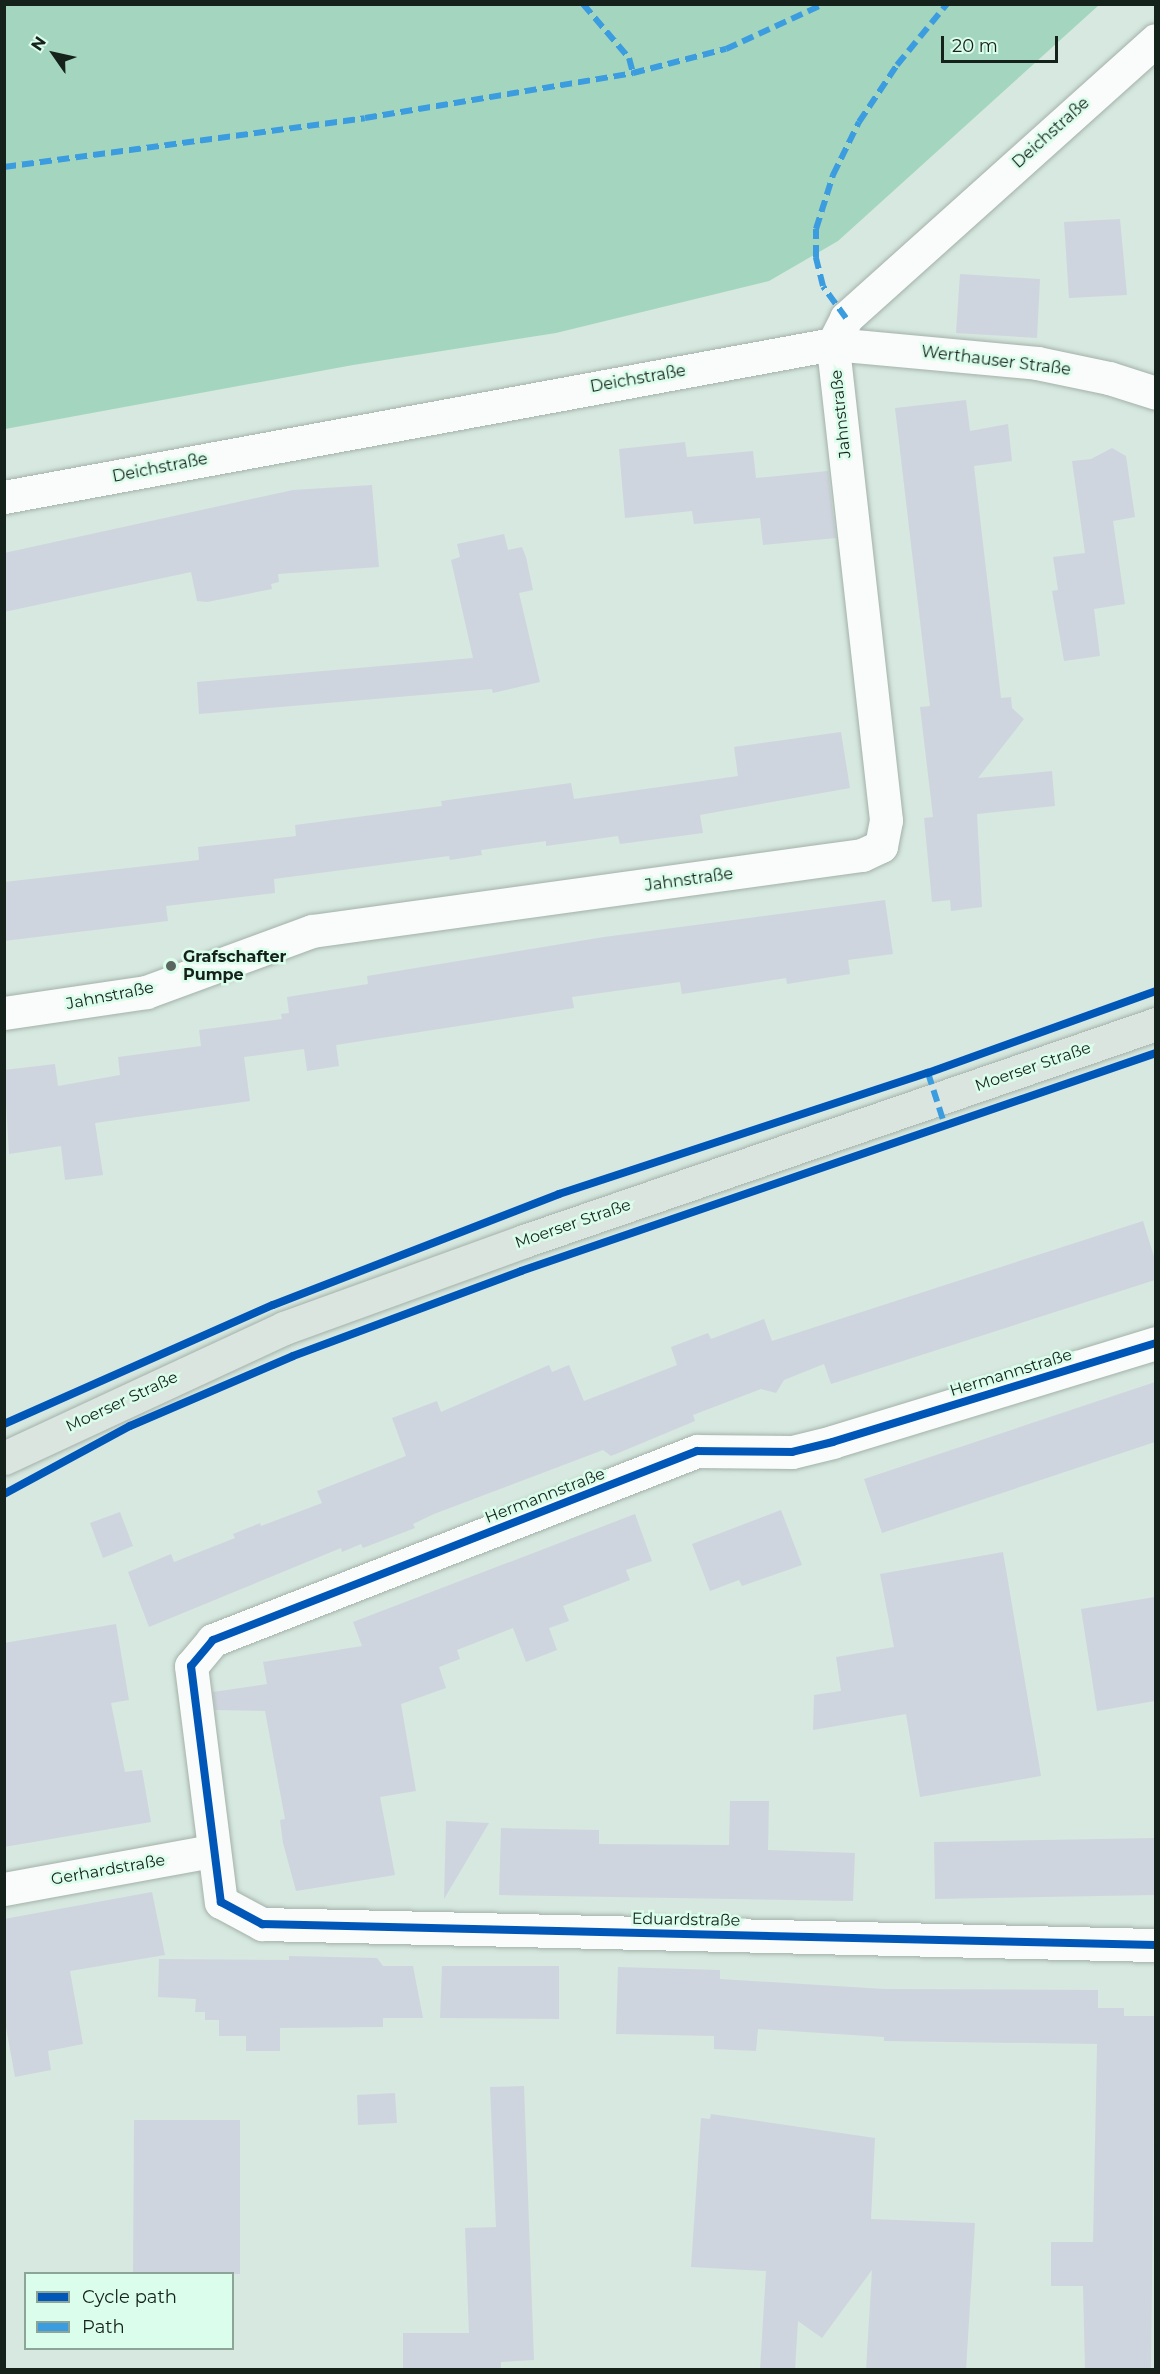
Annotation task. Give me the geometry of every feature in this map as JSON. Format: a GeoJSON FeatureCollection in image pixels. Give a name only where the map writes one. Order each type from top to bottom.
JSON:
{"type":"FeatureCollection","features":[{"type":"Feature","properties":{"kind":"main road","name":"Moerser Straße"},"geometry":{"type":"LineString","coordinates":[[4,1458],[284,1328],[524,1241],[1155,1024]]}},
{"type":"Feature","properties":{"kind":"street","name":"Deichstraße"},"geometry":{"type":"LineString","coordinates":[[4,497],[833,344],[846,318],[1155,40]]}},
{"type":"Feature","properties":{"kind":"street","name":"Werthauser Straße"},"geometry":{"type":"LineString","coordinates":[[833,344],[1037,363],[1108,378],[1155,393]]}},
{"type":"Feature","properties":{"kind":"street","name":"Jahnstraße"},"geometry":{"type":"LineString","coordinates":[[4,1013],[146,992],[312,931],[862,855],[881,846],[886,820],[833,344]]}},
{"type":"Feature","properties":{"kind":"street","name":"Hermannstraße"},"geometry":{"type":"LineString","coordinates":[[221,1902],[212,1851],[191,1666],[213,1640],[697,1451],[792,1452],[832,1442],[1155,1343]]}},
{"type":"Feature","properties":{"kind":"street","name":"Gerhardstraße"},"geometry":{"type":"LineString","coordinates":[[4,1889],[212,1851]]}},
{"type":"Feature","properties":{"kind":"street","name":"Eduardstraße"},"geometry":{"type":"LineString","coordinates":[[221,1902],[262,1924],[1155,1945]]}},
{"type":"Feature","properties":{"kind":"green space"},"geometry":{"type":"Polygon","coordinates":[[[5,4],[1099,5],[838,241],[769,281],[556,333],[353,365],[5,429],[5,4]]]}},
{"type":"Feature","properties":{"kind":"building"},"geometry":{"type":"Polygon","coordinates":[[[1120,219],[1127,295],[1069,298],[1064,222],[1120,219]]]}},
{"type":"Feature","properties":{"kind":"building"},"geometry":{"type":"Polygon","coordinates":[[[960,274],[1040,279],[1037,338],[956,333],[960,274]]]}},
{"type":"Feature","properties":{"kind":"building"},"geometry":{"type":"Polygon","coordinates":[[[966,400],[970,431],[1008,424],[1012,461],[974,466],[1001,698],[1011,697],[1012,708],[1024,719],[978,778],[1052,771],[1055,806],[977,814],[982,907],[951,911],[950,900],[932,902],[924,818],[933,817],[920,707],[930,706],[895,408],[966,400]]]}},
{"type":"Feature","properties":{"kind":"building"},"geometry":{"type":"Polygon","coordinates":[[[685,442],[687,457],[753,451],[756,478],[828,471],[836,538],[763,545],[760,518],[694,524],[692,511],[625,518],[619,449],[685,442]]]}},
{"type":"Feature","properties":{"kind":"building"},"geometry":{"type":"Polygon","coordinates":[[[1112,448],[1126,456],[1135,517],[1113,521],[1125,604],[1094,609],[1100,656],[1064,661],[1052,591],[1058,590],[1053,557],[1085,553],[1072,461],[1091,459],[1112,448]]]}},
{"type":"Feature","properties":{"kind":"building"},"geometry":{"type":"Polygon","coordinates":[[[372,485],[379,567],[278,574],[279,582],[271,584],[272,589],[207,602],[197,601],[191,572],[4,612],[4,553],[293,490],[372,485]]]}},
{"type":"Feature","properties":{"kind":"building"},"geometry":{"type":"Polygon","coordinates":[[[504,534],[508,550],[522,547],[526,557],[533,590],[519,593],[540,682],[493,693],[492,689],[199,714],[197,682],[473,658],[451,560],[460,557],[457,544],[504,534]]]}},
{"type":"Feature","properties":{"kind":"building"},"geometry":{"type":"Polygon","coordinates":[[[841,732],[850,788],[700,815],[703,833],[620,844],[618,836],[546,846],[546,841],[481,850],[482,855],[450,860],[449,856],[274,879],[275,893],[166,906],[168,921],[4,941],[4,882],[199,860],[198,847],[296,836],[295,825],[442,806],[441,801],[571,783],[574,799],[738,776],[734,747],[841,732]]]}},
{"type":"Feature","properties":{"kind":"building"},"geometry":{"type":"Polygon","coordinates":[[[885,900],[893,954],[848,960],[850,974],[787,984],[786,978],[682,994],[680,982],[572,997],[574,1008],[336,1045],[339,1066],[307,1071],[304,1049],[244,1057],[250,1101],[95,1123],[103,1175],[65,1180],[61,1146],[9,1154],[4,1070],[55,1064],[58,1086],[120,1075],[118,1057],[201,1046],[199,1030],[282,1019],[281,1014],[289,1013],[287,997],[368,984],[367,976],[604,937],[885,900]]]}},
{"type":"Feature","properties":{"kind":"building"},"geometry":{"type":"Polygon","coordinates":[[[1143,1221],[1155,1260],[1155,1280],[831,1384],[824,1364],[784,1380],[776,1393],[761,1389],[693,1415],[695,1421],[611,1456],[603,1450],[434,1514],[413,1524],[415,1528],[363,1548],[361,1544],[342,1552],[341,1548],[149,1627],[128,1572],[171,1554],[174,1562],[235,1538],[233,1534],[260,1523],[261,1526],[322,1503],[317,1491],[406,1456],[392,1418],[437,1401],[441,1412],[549,1365],[552,1372],[569,1365],[584,1401],[677,1365],[671,1347],[708,1333],[711,1339],[764,1319],[772,1341],[1143,1221]]]}},
{"type":"Feature","properties":{"kind":"building"},"geometry":{"type":"Polygon","coordinates":[[[1155,1382],[1155,1442],[882,1533],[864,1479],[1155,1382]]]}},
{"type":"Feature","properties":{"kind":"building"},"geometry":{"type":"Polygon","coordinates":[[[781,1510],[802,1565],[742,1586],[739,1580],[710,1591],[692,1544],[781,1510]]]}},
{"type":"Feature","properties":{"kind":"building"},"geometry":{"type":"Polygon","coordinates":[[[120,1512],[133,1546],[103,1558],[90,1523],[120,1512]]]}},
{"type":"Feature","properties":{"kind":"building"},"geometry":{"type":"Polygon","coordinates":[[[635,1514],[652,1561],[626,1570],[630,1580],[563,1606],[569,1621],[549,1628],[557,1650],[526,1662],[513,1628],[457,1650],[460,1659],[439,1667],[446,1688],[401,1704],[416,1791],[380,1797],[395,1875],[296,1891],[283,1843],[280,1820],[285,1819],[265,1711],[215,1710],[213,1692],[267,1684],[263,1662],[362,1646],[353,1622],[635,1514]]]}},
{"type":"Feature","properties":{"kind":"building"},"geometry":{"type":"Polygon","coordinates":[[[1003,1552],[1041,1776],[920,1797],[906,1714],[813,1730],[814,1695],[841,1691],[836,1657],[894,1647],[880,1574],[1003,1552]]]}},
{"type":"Feature","properties":{"kind":"building"},"geometry":{"type":"Polygon","coordinates":[[[1155,1597],[1155,1701],[1097,1711],[1081,1609],[1155,1597]]]}},
{"type":"Feature","properties":{"kind":"building"},"geometry":{"type":"Polygon","coordinates":[[[116,1624],[129,1700],[111,1703],[125,1772],[142,1770],[151,1822],[4,1847],[4,1643],[116,1624]]]}},
{"type":"Feature","properties":{"kind":"building"},"geometry":{"type":"Polygon","coordinates":[[[730,1801],[769,1801],[768,1850],[855,1853],[853,1901],[499,1895],[501,1828],[599,1830],[599,1844],[729,1845],[730,1801]]]}},
{"type":"Feature","properties":{"kind":"building"},"geometry":{"type":"Polygon","coordinates":[[[446,1821],[489,1823],[444,1899],[446,1821]]]}},
{"type":"Feature","properties":{"kind":"building"},"geometry":{"type":"Polygon","coordinates":[[[1155,1838],[1155,1895],[935,1899],[934,1842],[1155,1838]]]}},
{"type":"Feature","properties":{"kind":"building"},"geometry":{"type":"Polygon","coordinates":[[[152,1892],[165,1955],[70,1971],[83,2044],[48,2051],[51,2070],[15,2077],[4,2016],[4,1919],[152,1892]]]}},
{"type":"Feature","properties":{"kind":"building"},"geometry":{"type":"Polygon","coordinates":[[[289,1956],[377,1958],[383,1966],[413,1966],[423,2018],[383,2018],[383,2027],[280,2028],[280,2051],[246,2051],[246,2036],[219,2036],[219,2020],[205,2020],[205,2012],[195,2012],[196,1999],[158,1997],[159,1959],[289,1960],[289,1956]]]}},
{"type":"Feature","properties":{"kind":"building"},"geometry":{"type":"Polygon","coordinates":[[[442,1966],[559,1966],[559,2019],[440,2018],[442,1966]]]}},
{"type":"Feature","properties":{"kind":"building"},"geometry":{"type":"Polygon","coordinates":[[[618,1967],[720,1970],[720,1979],[885,1989],[1098,1990],[1098,2008],[1124,2008],[1124,2016],[1155,2016],[1151,2370],[1085,2370],[1083,2286],[1051,2286],[1051,2242],[1093,2242],[1097,2044],[884,2041],[884,2037],[758,2029],[756,2051],[714,2049],[714,2036],[616,2034],[618,1967]]]}},
{"type":"Feature","properties":{"kind":"building"},"geometry":{"type":"Polygon","coordinates":[[[524,2086],[534,2360],[501,2362],[501,2370],[403,2370],[403,2333],[469,2333],[465,2228],[496,2227],[490,2087],[524,2086]]]}},
{"type":"Feature","properties":{"kind":"building"},"geometry":{"type":"Polygon","coordinates":[[[395,2093],[397,2123],[358,2125],[357,2095],[395,2093]]]}},
{"type":"Feature","properties":{"kind":"building"},"geometry":{"type":"Polygon","coordinates":[[[711,2114],[875,2138],[871,2219],[975,2223],[966,2370],[866,2370],[872,2270],[822,2338],[798,2321],[795,2370],[760,2370],[766,2271],[691,2267],[701,2118],[710,2119],[711,2114]]]}},
{"type":"Feature","properties":{"kind":"building"},"geometry":{"type":"Polygon","coordinates":[[[134,2120],[240,2120],[240,2274],[234,2274],[234,2272],[133,2272],[134,2120]]]}},
{"type":"Feature","properties":{"kind":"marked path"},"geometry":{"type":"LineString","coordinates":[[583,4],[629,58],[633,73]]}},
{"type":"Feature","properties":{"kind":"marked path"},"geometry":{"type":"LineString","coordinates":[[4,167],[365,118],[633,73],[726,49],[824,4]]}},
{"type":"Feature","properties":{"kind":"marked path"},"geometry":{"type":"LineString","coordinates":[[846,318],[823,286],[816,257],[816,229],[833,175],[859,122],[897,65],[947,4]]}},
{"type":"Feature","properties":{"kind":"marked path"},"geometry":{"type":"LineString","coordinates":[[928,1073],[945,1126]]}},
{"type":"Feature","properties":{"kind":"cycle path"},"geometry":{"type":"LineString","coordinates":[[4,1424],[273,1305],[559,1194],[928,1073],[1156,991]]}},
{"type":"Feature","properties":{"kind":"cycle path"},"geometry":{"type":"LineString","coordinates":[[4,1494],[130,1426],[293,1356],[521,1271],[1156,1053]]}},
{"type":"Feature","properties":{"kind":"cycle path"},"geometry":{"type":"LineString","coordinates":[[1156,1343],[833,1442],[792,1452],[697,1451],[213,1640],[191,1666],[221,1902],[262,1924],[1156,1945]]}},
{"type":"Feature","properties":{"kind":"place","name":"Grafschafter Pumpe"},"geometry":{"type":"Point","coordinates":[171,966]}}]}
